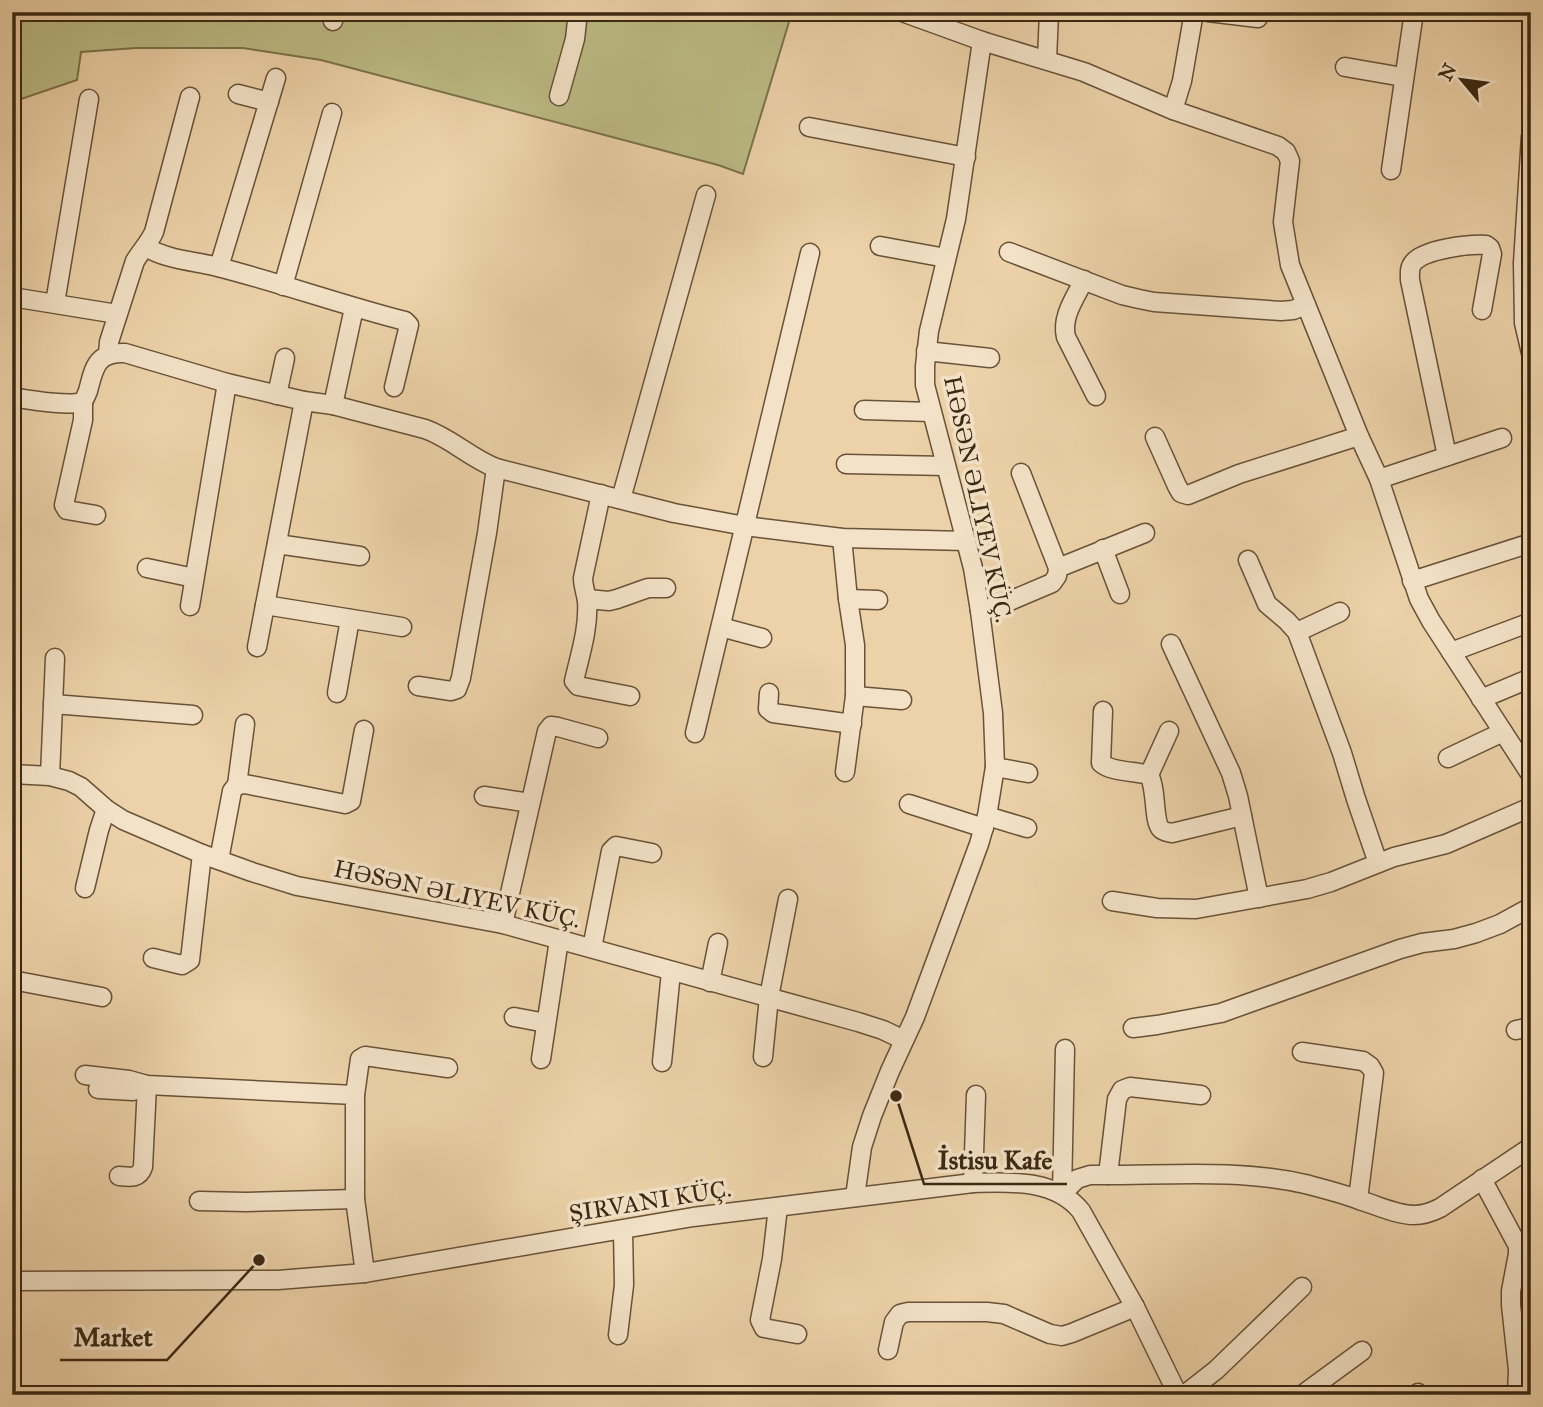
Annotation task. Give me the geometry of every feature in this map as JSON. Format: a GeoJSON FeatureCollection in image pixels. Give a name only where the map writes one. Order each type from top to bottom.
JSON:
{"type":"FeatureCollection","features":[{"type":"Feature","properties":{"kind":"street"},"geometry":{"type":"LineString","coordinates":[[559,96],[575,39],[578,12]]}},
{"type":"Feature","properties":{"kind":"street"},"geometry":{"type":"LineString","coordinates":[[902,12],[982,41],[1084,72],[1173,110],[1278,146],[1286,152],[1290,161],[1283,222],[1290,265],[1379,480],[1412,581],[1431,621],[1503,732],[1527,763]]}},
{"type":"Feature","properties":{"kind":"street"},"geometry":{"type":"LineString","coordinates":[[1047,60],[1049,12]]}},
{"type":"Feature","properties":{"kind":"street"},"geometry":{"type":"LineString","coordinates":[[1173,110],[1182,81],[1194,12]]}},
{"type":"Feature","properties":{"kind":"street"},"geometry":{"type":"LineString","coordinates":[[1208,12],[1258,18]]}},
{"type":"Feature","properties":{"kind":"street"},"geometry":{"type":"LineString","coordinates":[[1391,170],[1414,12]]}},
{"type":"Feature","properties":{"kind":"street","name":"HƏSƏN ƏLIYEV KÜÇ."},"geometry":{"type":"LineString","coordinates":[[855,1197],[862,1147],[872,1116],[915,1017],[985,822],[995,767],[993,713],[981,611],[966,541],[925,385],[926,351],[956,219],[982,41]]}},
{"type":"Feature","properties":{"kind":"street"},"geometry":{"type":"LineString","coordinates":[[1345,67],[1403,77]]}},
{"type":"Feature","properties":{"kind":"street"},"geometry":{"type":"LineString","coordinates":[[219,267],[276,78]]}},
{"type":"Feature","properties":{"kind":"street"},"geometry":{"type":"LineString","coordinates":[[238,94],[269,102]]}},
{"type":"Feature","properties":{"kind":"street"},"geometry":{"type":"LineString","coordinates":[[108,354],[117,314],[135,261],[154,232],[190,97]]}},
{"type":"Feature","properties":{"kind":"street"},"geometry":{"type":"LineString","coordinates":[[55,303],[89,99]]}},
{"type":"Feature","properties":{"kind":"street"},"geometry":{"type":"LineString","coordinates":[[283,286],[332,113]]}},
{"type":"Feature","properties":{"kind":"street"},"geometry":{"type":"LineString","coordinates":[[809,127],[966,157]]}},
{"type":"Feature","properties":{"kind":"street"},"geometry":{"type":"LineString","coordinates":[[1531,136],[1528,223],[1523,263],[1524,323],[1531,353]]}},
{"type":"Feature","properties":{"kind":"street"},"geometry":{"type":"LineString","coordinates":[[621,499],[706,195]]}},
{"type":"Feature","properties":{"kind":"street"},"geometry":{"type":"LineString","coordinates":[[1447,456],[1410,280],[1413,262],[1452,247],[1486,245],[1492,254],[1482,310]]}},
{"type":"Feature","properties":{"kind":"street"},"geometry":{"type":"LineString","coordinates":[[880,246],[946,258]]}},
{"type":"Feature","properties":{"kind":"street"},"geometry":{"type":"LineString","coordinates":[[146,247],[162,254],[219,267],[405,321],[409,325],[394,387]]}},
{"type":"Feature","properties":{"kind":"street"},"geometry":{"type":"LineString","coordinates":[[1009,252],[1122,295],[1154,302],[1281,311],[1306,305]]}},
{"type":"Feature","properties":{"kind":"street"},"geometry":{"type":"LineString","coordinates":[[695,733],[810,253]]}},
{"type":"Feature","properties":{"kind":"street"},"geometry":{"type":"LineString","coordinates":[[1084,280],[1064,327],[1066,337],[1096,396]]}},
{"type":"Feature","properties":{"kind":"street"},"geometry":{"type":"LineString","coordinates":[[12,297],[117,314]]}},
{"type":"Feature","properties":{"kind":"street"},"geometry":{"type":"LineString","coordinates":[[333,405],[354,308]]}},
{"type":"Feature","properties":{"kind":"street"},"geometry":{"type":"LineString","coordinates":[[926,351],[990,358]]}},
{"type":"Feature","properties":{"kind":"street"},"geometry":{"type":"LineString","coordinates":[[96,515],[67,510],[64,505],[83,420],[83,401],[94,369],[108,354],[114,352],[227,383],[303,401],[333,405],[437,433],[482,463],[496,468],[674,513],[745,526],[842,538],[966,541]]}},
{"type":"Feature","properties":{"kind":"street"},"geometry":{"type":"LineString","coordinates":[[277,395],[285,358]]}},
{"type":"Feature","properties":{"kind":"street"},"geometry":{"type":"LineString","coordinates":[[190,606],[227,383]]}},
{"type":"Feature","properties":{"kind":"street"},"geometry":{"type":"LineString","coordinates":[[12,397],[65,404],[83,401]]}},
{"type":"Feature","properties":{"kind":"street"},"geometry":{"type":"LineString","coordinates":[[257,647],[303,401]]}},
{"type":"Feature","properties":{"kind":"street"},"geometry":{"type":"LineString","coordinates":[[864,410],[931,412]]}},
{"type":"Feature","properties":{"kind":"street"},"geometry":{"type":"LineString","coordinates":[[1155,437],[1177,486],[1181,493],[1188,495],[1240,474],[1359,436]]}},
{"type":"Feature","properties":{"kind":"street"},"geometry":{"type":"LineString","coordinates":[[1379,480],[1502,438]]}},
{"type":"Feature","properties":{"kind":"street"},"geometry":{"type":"LineString","coordinates":[[846,464],[946,466]]}},
{"type":"Feature","properties":{"kind":"street"},"geometry":{"type":"LineString","coordinates":[[418,686],[451,691],[457,689],[461,678],[496,468]]}},
{"type":"Feature","properties":{"kind":"street"},"geometry":{"type":"LineString","coordinates":[[981,611],[1052,583],[1057,576],[1058,568],[1021,473]]}},
{"type":"Feature","properties":{"kind":"street"},"geometry":{"type":"LineString","coordinates":[[601,494],[583,578],[587,599],[585,635],[575,681],[578,686],[630,696]]}},
{"type":"Feature","properties":{"kind":"street"},"geometry":{"type":"LineString","coordinates":[[1058,568],[1145,533]]}},
{"type":"Feature","properties":{"kind":"street"},"geometry":{"type":"LineString","coordinates":[[842,538],[855,645],[855,696],[845,772]]}},
{"type":"Feature","properties":{"kind":"street"},"geometry":{"type":"LineString","coordinates":[[1412,581],[1531,543]]}},
{"type":"Feature","properties":{"kind":"street"},"geometry":{"type":"LineString","coordinates":[[277,544],[360,556]]}},
{"type":"Feature","properties":{"kind":"street"},"geometry":{"type":"LineString","coordinates":[[1103,550],[1120,594]]}},
{"type":"Feature","properties":{"kind":"street"},"geometry":{"type":"LineString","coordinates":[[1248,560],[1268,604],[1297,632],[1342,753],[1378,863]]}},
{"type":"Feature","properties":{"kind":"street"},"geometry":{"type":"LineString","coordinates":[[147,568],[194,578]]}},
{"type":"Feature","properties":{"kind":"street"},"geometry":{"type":"LineString","coordinates":[[587,599],[609,601],[648,588],[666,588]]}},
{"type":"Feature","properties":{"kind":"street"},"geometry":{"type":"LineString","coordinates":[[848,599],[878,600]]}},
{"type":"Feature","properties":{"kind":"street"},"geometry":{"type":"LineString","coordinates":[[265,604],[402,628]]}},
{"type":"Feature","properties":{"kind":"street"},"geometry":{"type":"LineString","coordinates":[[1297,632],[1340,612]]}},
{"type":"Feature","properties":{"kind":"street"},"geometry":{"type":"LineString","coordinates":[[337,693],[349,619]]}},
{"type":"Feature","properties":{"kind":"street"},"geometry":{"type":"LineString","coordinates":[[1451,652],[1531,622]]}},
{"type":"Feature","properties":{"kind":"street"},"geometry":{"type":"LineString","coordinates":[[720,627],[762,638]]}},
{"type":"Feature","properties":{"kind":"street"},"geometry":{"type":"LineString","coordinates":[[1171,644],[1231,774],[1259,898]]}},
{"type":"Feature","properties":{"kind":"street"},"geometry":{"type":"LineString","coordinates":[[50,776],[54,658]]}},
{"type":"Feature","properties":{"kind":"street"},"geometry":{"type":"LineString","coordinates":[[1481,699],[1531,678]]}},
{"type":"Feature","properties":{"kind":"street"},"geometry":{"type":"LineString","coordinates":[[769,693],[768,709],[772,713],[852,724]]}},
{"type":"Feature","properties":{"kind":"street"},"geometry":{"type":"LineString","coordinates":[[855,696],[902,700]]}},
{"type":"Feature","properties":{"kind":"street"},"geometry":{"type":"LineString","coordinates":[[53,704],[193,715]]}},
{"type":"Feature","properties":{"kind":"street"},"geometry":{"type":"LineString","coordinates":[[1103,711],[1101,763],[1105,767],[1149,775],[1153,782],[1158,824],[1163,831],[1172,833],[1242,816]]}},
{"type":"Feature","properties":{"kind":"street"},"geometry":{"type":"LineString","coordinates":[[153,958],[182,965],[190,960],[210,857],[232,791],[237,785],[246,724]]}},
{"type":"Feature","properties":{"kind":"street"},"geometry":{"type":"LineString","coordinates":[[503,924],[547,731],[551,726],[598,738]]}},
{"type":"Feature","properties":{"kind":"street"},"geometry":{"type":"LineString","coordinates":[[237,785],[244,784],[345,804],[351,802],[364,730]]}},
{"type":"Feature","properties":{"kind":"street"},"geometry":{"type":"LineString","coordinates":[[1149,775],[1169,731]]}},
{"type":"Feature","properties":{"kind":"street"},"geometry":{"type":"LineString","coordinates":[[1448,758],[1503,732]]}},
{"type":"Feature","properties":{"kind":"street"},"geometry":{"type":"LineString","coordinates":[[995,767],[1028,773]]}},
{"type":"Feature","properties":{"kind":"street","name":"HƏSƏN ƏLIYEV KÜÇ."},"geometry":{"type":"LineString","coordinates":[[12,774],[50,776],[69,781],[123,820],[210,857],[297,886],[503,924],[769,997],[883,1030],[904,1040]]}},
{"type":"Feature","properties":{"kind":"street"},"geometry":{"type":"LineString","coordinates":[[484,796],[530,803]]}},
{"type":"Feature","properties":{"kind":"street"},"geometry":{"type":"LineString","coordinates":[[909,804],[985,822],[1027,828]]}},
{"type":"Feature","properties":{"kind":"street"},"geometry":{"type":"LineString","coordinates":[[1112,901],[1157,908],[1196,909],[1307,889],[1378,863],[1446,844],[1531,807]]}},
{"type":"Feature","properties":{"kind":"street"},"geometry":{"type":"LineString","coordinates":[[85,888],[107,809]]}},
{"type":"Feature","properties":{"kind":"street"},"geometry":{"type":"LineString","coordinates":[[592,948],[611,851],[616,846],[652,853]]}},
{"type":"Feature","properties":{"kind":"street"},"geometry":{"type":"LineString","coordinates":[[763,1057],[769,997],[788,899]]}},
{"type":"Feature","properties":{"kind":"street"},"geometry":{"type":"LineString","coordinates":[[1133,1028],[1221,1013],[1400,949],[1454,939],[1500,925],[1531,907]]}},
{"type":"Feature","properties":{"kind":"street"},"geometry":{"type":"LineString","coordinates":[[541,1059],[559,940]]}},
{"type":"Feature","properties":{"kind":"street"},"geometry":{"type":"LineString","coordinates":[[710,982],[718,943]]}},
{"type":"Feature","properties":{"kind":"street"},"geometry":{"type":"LineString","coordinates":[[662,1062],[671,972]]}},
{"type":"Feature","properties":{"kind":"street"},"geometry":{"type":"LineString","coordinates":[[12,980],[102,997]]}},
{"type":"Feature","properties":{"kind":"street"},"geometry":{"type":"LineString","coordinates":[[514,1017],[547,1023]]}},
{"type":"Feature","properties":{"kind":"street"},"geometry":{"type":"LineString","coordinates":[[1062,1194],[1065,1049]]}},
{"type":"Feature","properties":{"kind":"street"},"geometry":{"type":"LineString","coordinates":[[1302,1052],[1363,1061],[1374,1073],[1359,1199]]}},
{"type":"Feature","properties":{"kind":"street"},"geometry":{"type":"LineString","coordinates":[[365,1273],[355,1199],[355,1095],[360,1059],[365,1056],[448,1068]]}},
{"type":"Feature","properties":{"kind":"street"},"geometry":{"type":"LineString","coordinates":[[85,1075],[129,1080],[147,1088]]}},
{"type":"Feature","properties":{"kind":"street"},"geometry":{"type":"LineString","coordinates":[[1108,1175],[1117,1099],[1122,1090],[1130,1087],[1200,1095]]}},
{"type":"Feature","properties":{"kind":"street"},"geometry":{"type":"LineString","coordinates":[[98,1089],[147,1088],[355,1095]]}},
{"type":"Feature","properties":{"kind":"street"},"geometry":{"type":"LineString","coordinates":[[119,1176],[135,1177],[141,1173],[143,1167],[147,1088]]}},
{"type":"Feature","properties":{"kind":"street"},"geometry":{"type":"LineString","coordinates":[[973,1183],[976,1095]]}},
{"type":"Feature","properties":{"kind":"street"},"geometry":{"type":"LineString","coordinates":[[1062,1194],[1082,1176],[1233,1175],[1275,1178],[1418,1215],[1440,1208],[1531,1147]]}},
{"type":"Feature","properties":{"kind":"street"},"geometry":{"type":"LineString","coordinates":[[1482,1179],[1518,1246],[1511,1292],[1518,1370],[1517,1395]]}},
{"type":"Feature","properties":{"kind":"street","name":"ŞIRVANI KÜÇ."},"geometry":{"type":"LineString","coordinates":[[12,1281],[278,1280],[365,1273],[692,1217],[973,1183],[1011,1182],[1040,1186],[1062,1194],[1082,1211],[1135,1307],[1178,1395]]}},
{"type":"Feature","properties":{"kind":"street"},"geometry":{"type":"LineString","coordinates":[[199,1201],[355,1199]]}},
{"type":"Feature","properties":{"kind":"street"},"geometry":{"type":"LineString","coordinates":[[778,1207],[761,1320],[764,1328],[797,1335]]}},
{"type":"Feature","properties":{"kind":"street"},"geometry":{"type":"LineString","coordinates":[[618,1335],[624,1284],[623,1230]]}},
{"type":"Feature","properties":{"kind":"street"},"geometry":{"type":"LineString","coordinates":[[1184,1395],[1216,1370],[1302,1287]]}},
{"type":"Feature","properties":{"kind":"street"},"geometry":{"type":"LineString","coordinates":[[888,1350],[894,1322],[900,1314],[908,1312],[1004,1314],[1050,1334],[1062,1336],[1135,1307]]}},
{"type":"Feature","properties":{"kind":"street"},"geometry":{"type":"LineString","coordinates":[[1302,1395],[1362,1351]]}},
{"type":"Feature","properties":{"kind":"shaded area"},"geometry":{"type":"Polygon","coordinates":[[[12,12],[792,12],[743,174],[718,165],[321,60],[243,48],[136,48],[81,52],[77,80],[12,102],[12,12]]]}},
{"type":"Feature","properties":{"kind":"place","name":"İstisu Kafe"},"geometry":{"type":"Point","coordinates":[896,1096]}},
{"type":"Feature","properties":{"kind":"place","name":"Market"},"geometry":{"type":"Point","coordinates":[259,1260]}}]}
